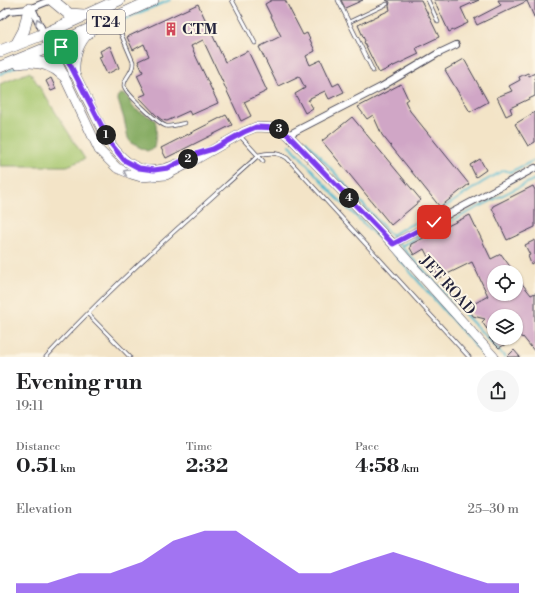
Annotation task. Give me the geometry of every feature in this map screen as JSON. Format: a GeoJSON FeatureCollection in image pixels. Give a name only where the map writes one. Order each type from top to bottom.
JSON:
{"type":"FeatureCollection","features":[{"type":"Feature","properties":{"kind":"highway"},"geometry":{"type":"LineString","coordinates":[[52,0],[69,14],[87,15]]}},
{"type":"Feature","properties":{"kind":"highway","name":"T24"},"geometry":{"type":"LineString","coordinates":[[0,52],[49,29],[87,15],[119,0]]}},
{"type":"Feature","properties":{"kind":"highway","name":"T24"},"geometry":{"type":"LineString","coordinates":[[4,66],[98,26],[153,0]]}},
{"type":"Feature","properties":{"kind":"highway"},"geometry":{"type":"LineString","coordinates":[[16,45],[24,30],[30,9]]}},
{"type":"Feature","properties":{"kind":"highway"},"geometry":{"type":"LineString","coordinates":[[4,66],[21,62],[41,62],[69,74],[82,40],[87,33],[98,26]]}},
{"type":"Feature","properties":{"kind":"main road","name":"JET ROAD"},"geometry":{"type":"LineString","coordinates":[[49,29],[54,45],[69,74],[111,144],[124,160],[139,168],[154,170],[168,168],[196,154],[213,149]]}},
{"type":"Feature","properties":{"kind":"main road","name":"JET ROAD"},"geometry":{"type":"LineString","coordinates":[[69,74],[99,150],[117,168],[131,174],[141,176],[166,175],[239,134],[256,127],[278,128],[288,135],[393,244],[494,357]]}},
{"type":"Feature","properties":{"kind":"street"},"geometry":{"type":"LineString","coordinates":[[0,16],[8,11],[30,9],[52,0]]}},
{"type":"Feature","properties":{"kind":"street","name":"JET ROAD"},"geometry":{"type":"LineString","coordinates":[[30,9],[49,29]]}},
{"type":"Feature","properties":{"kind":"street"},"geometry":{"type":"LineString","coordinates":[[288,135],[381,87],[437,54],[456,45]]}},
{"type":"Feature","properties":{"kind":"street"},"geometry":{"type":"LineString","coordinates":[[393,244],[535,168]]}},
{"type":"Feature","properties":{"kind":"lane"},"geometry":{"type":"LineString","coordinates":[[232,0],[255,43]]}},
{"type":"Feature","properties":{"kind":"lane"},"geometry":{"type":"LineString","coordinates":[[338,0],[373,71]]}},
{"type":"Feature","properties":{"kind":"lane"},"geometry":{"type":"LineString","coordinates":[[428,0],[438,22]]}},
{"type":"Feature","properties":{"kind":"lane"},"geometry":{"type":"LineString","coordinates":[[349,22],[387,4]]}},
{"type":"Feature","properties":{"kind":"lane"},"geometry":{"type":"LineString","coordinates":[[114,18],[133,62],[133,69],[125,80],[124,88],[130,96],[158,121],[166,126],[185,123]]}},
{"type":"Feature","properties":{"kind":"lane"},"geometry":{"type":"LineString","coordinates":[[239,134],[263,161]]}},
{"type":"Feature","properties":{"kind":"lane"},"geometry":{"type":"LineString","coordinates":[[46,357],[88,314],[188,218],[259,155],[272,153],[283,155],[287,158],[470,357]]}},
{"type":"Feature","properties":{"kind":"lane"},"geometry":{"type":"LineString","coordinates":[[88,314],[130,357]]}},
{"type":"Feature","properties":{"kind":"green space"},"geometry":{"type":"Polygon","coordinates":[[[30,72],[85,159],[67,166],[0,166],[0,84],[30,72]]]}},
{"type":"Feature","properties":{"kind":"green space"},"geometry":{"type":"Polygon","coordinates":[[[120,94],[124,94],[128,97],[135,109],[155,120],[156,131],[154,148],[147,151],[131,143],[128,138],[117,97],[120,94]]]}},
{"type":"Feature","properties":{"kind":"building"},"geometry":{"type":"Polygon","coordinates":[[[272,0],[285,0],[303,35],[307,33],[315,51],[306,56],[310,65],[321,60],[333,86],[339,83],[344,92],[329,99],[325,91],[310,98],[310,100],[308,100],[313,108],[305,113],[295,94],[305,88],[299,76],[278,86],[259,47],[281,36],[265,4],[272,0]]]}},
{"type":"Feature","properties":{"kind":"building"},"geometry":{"type":"Polygon","coordinates":[[[341,0],[363,0],[345,8],[341,0]]]}},
{"type":"Feature","properties":{"kind":"building"},"geometry":{"type":"Polygon","coordinates":[[[386,0],[421,0],[439,37],[416,48],[419,54],[379,73],[364,42],[365,41],[358,25],[390,10],[390,2],[386,0]]]}},
{"type":"Feature","properties":{"kind":"building"},"geometry":{"type":"Polygon","coordinates":[[[434,0],[479,0],[461,8],[468,23],[449,32],[434,0]]]}},
{"type":"Feature","properties":{"kind":"building"},"geometry":{"type":"Polygon","coordinates":[[[498,0],[535,0],[535,19],[527,1],[477,25],[474,19],[501,5],[498,0]]]}},
{"type":"Feature","properties":{"kind":"building"},"geometry":{"type":"Polygon","coordinates":[[[198,4],[225,62],[248,51],[267,91],[244,102],[251,116],[241,121],[203,40],[191,46],[218,103],[191,115],[189,111],[167,121],[158,117],[139,97],[146,94],[137,75],[143,72],[138,61],[149,56],[144,44],[133,50],[127,37],[198,4]]]}},
{"type":"Feature","properties":{"kind":"building"},"geometry":{"type":"Polygon","coordinates":[[[110,46],[119,68],[107,74],[99,57],[102,56],[100,51],[110,46]]]}},
{"type":"Feature","properties":{"kind":"building"},"geometry":{"type":"Polygon","coordinates":[[[464,59],[488,102],[470,112],[445,70],[464,59]]]}},
{"type":"Feature","properties":{"kind":"building"},"geometry":{"type":"Polygon","coordinates":[[[528,73],[529,76],[535,73],[535,96],[510,108],[512,113],[506,116],[497,97],[512,91],[509,86],[520,80],[519,77],[528,73]]]}},
{"type":"Feature","properties":{"kind":"building"},"geometry":{"type":"Polygon","coordinates":[[[51,78],[56,89],[51,91],[46,81],[51,78]]]}},
{"type":"Feature","properties":{"kind":"building"},"geometry":{"type":"Polygon","coordinates":[[[401,84],[408,99],[405,101],[410,111],[469,184],[440,207],[382,135],[373,115],[367,119],[358,107],[401,84]]]}},
{"type":"Feature","properties":{"kind":"building"},"geometry":{"type":"Polygon","coordinates":[[[535,112],[535,142],[528,146],[515,124],[535,112]]]}},
{"type":"Feature","properties":{"kind":"building"},"geometry":{"type":"Polygon","coordinates":[[[226,115],[232,125],[166,158],[161,148],[226,115]]]}},
{"type":"Feature","properties":{"kind":"building"},"geometry":{"type":"Polygon","coordinates":[[[352,117],[421,200],[391,225],[322,141],[352,117]]]}},
{"type":"Feature","properties":{"kind":"building"},"geometry":{"type":"Polygon","coordinates":[[[480,159],[486,170],[476,177],[470,165],[480,159]]]}},
{"type":"Feature","properties":{"kind":"building"},"geometry":{"type":"Polygon","coordinates":[[[533,186],[535,190],[535,227],[507,240],[492,208],[493,206],[533,186]]]}},
{"type":"Feature","properties":{"kind":"building"},"geometry":{"type":"Polygon","coordinates":[[[470,215],[491,259],[501,254],[509,265],[487,265],[487,294],[472,262],[439,278],[424,249],[414,255],[410,248],[411,244],[470,215]]]}},
{"type":"Feature","properties":{"kind":"building"},"geometry":{"type":"Polygon","coordinates":[[[535,240],[535,265],[534,262],[531,264],[528,256],[530,255],[525,245],[535,240]]]}},
{"type":"Feature","properties":{"kind":"building"},"geometry":{"type":"Polygon","coordinates":[[[523,285],[531,295],[535,293],[535,352],[523,337],[523,309],[487,309],[487,329],[482,322],[485,319],[473,316],[468,307],[487,297],[487,301],[523,301],[523,285]]]}},
{"type":"Feature","properties":{"kind":"building"},"geometry":{"type":"Polygon","coordinates":[[[496,345],[504,345],[499,348],[496,345]]]}},
{"type":"Feature","properties":{"kind":"building"},"geometry":{"type":"Polygon","coordinates":[[[514,350],[520,357],[507,357],[514,350]]]}},
{"type":"Feature","properties":{"kind":"waterway"},"geometry":{"type":"LineString","coordinates":[[106,27],[170,0]]}},
{"type":"Feature","properties":{"kind":"waterway"},"geometry":{"type":"LineString","coordinates":[[0,74],[16,67]]}},
{"type":"Feature","properties":{"kind":"waterway"},"geometry":{"type":"LineString","coordinates":[[306,141],[397,242],[505,357]]}},
{"type":"Feature","properties":{"kind":"waterway"},"geometry":{"type":"LineString","coordinates":[[290,145],[334,195],[390,249],[485,357]]}},
{"type":"Feature","properties":{"kind":"waterway"},"geometry":{"type":"LineString","coordinates":[[391,235],[445,207],[504,170],[510,172],[535,160]]}},
{"type":"Feature","properties":{"kind":"waterway"},"geometry":{"type":"LineString","coordinates":[[401,246],[535,179]]}},
{"type":"Feature","properties":{"kind":"place","name":"CTM"},"geometry":{"type":"Point","coordinates":[171,29]}},
{"type":"Feature","properties":{"kind":"route"},"geometry":{"type":"LineString","coordinates":[[61,47],[111,144],[124,160],[139,168],[146,170],[168,168],[196,154],[213,149],[256,127],[278,128],[288,135],[393,244],[434,222]]}}]}
